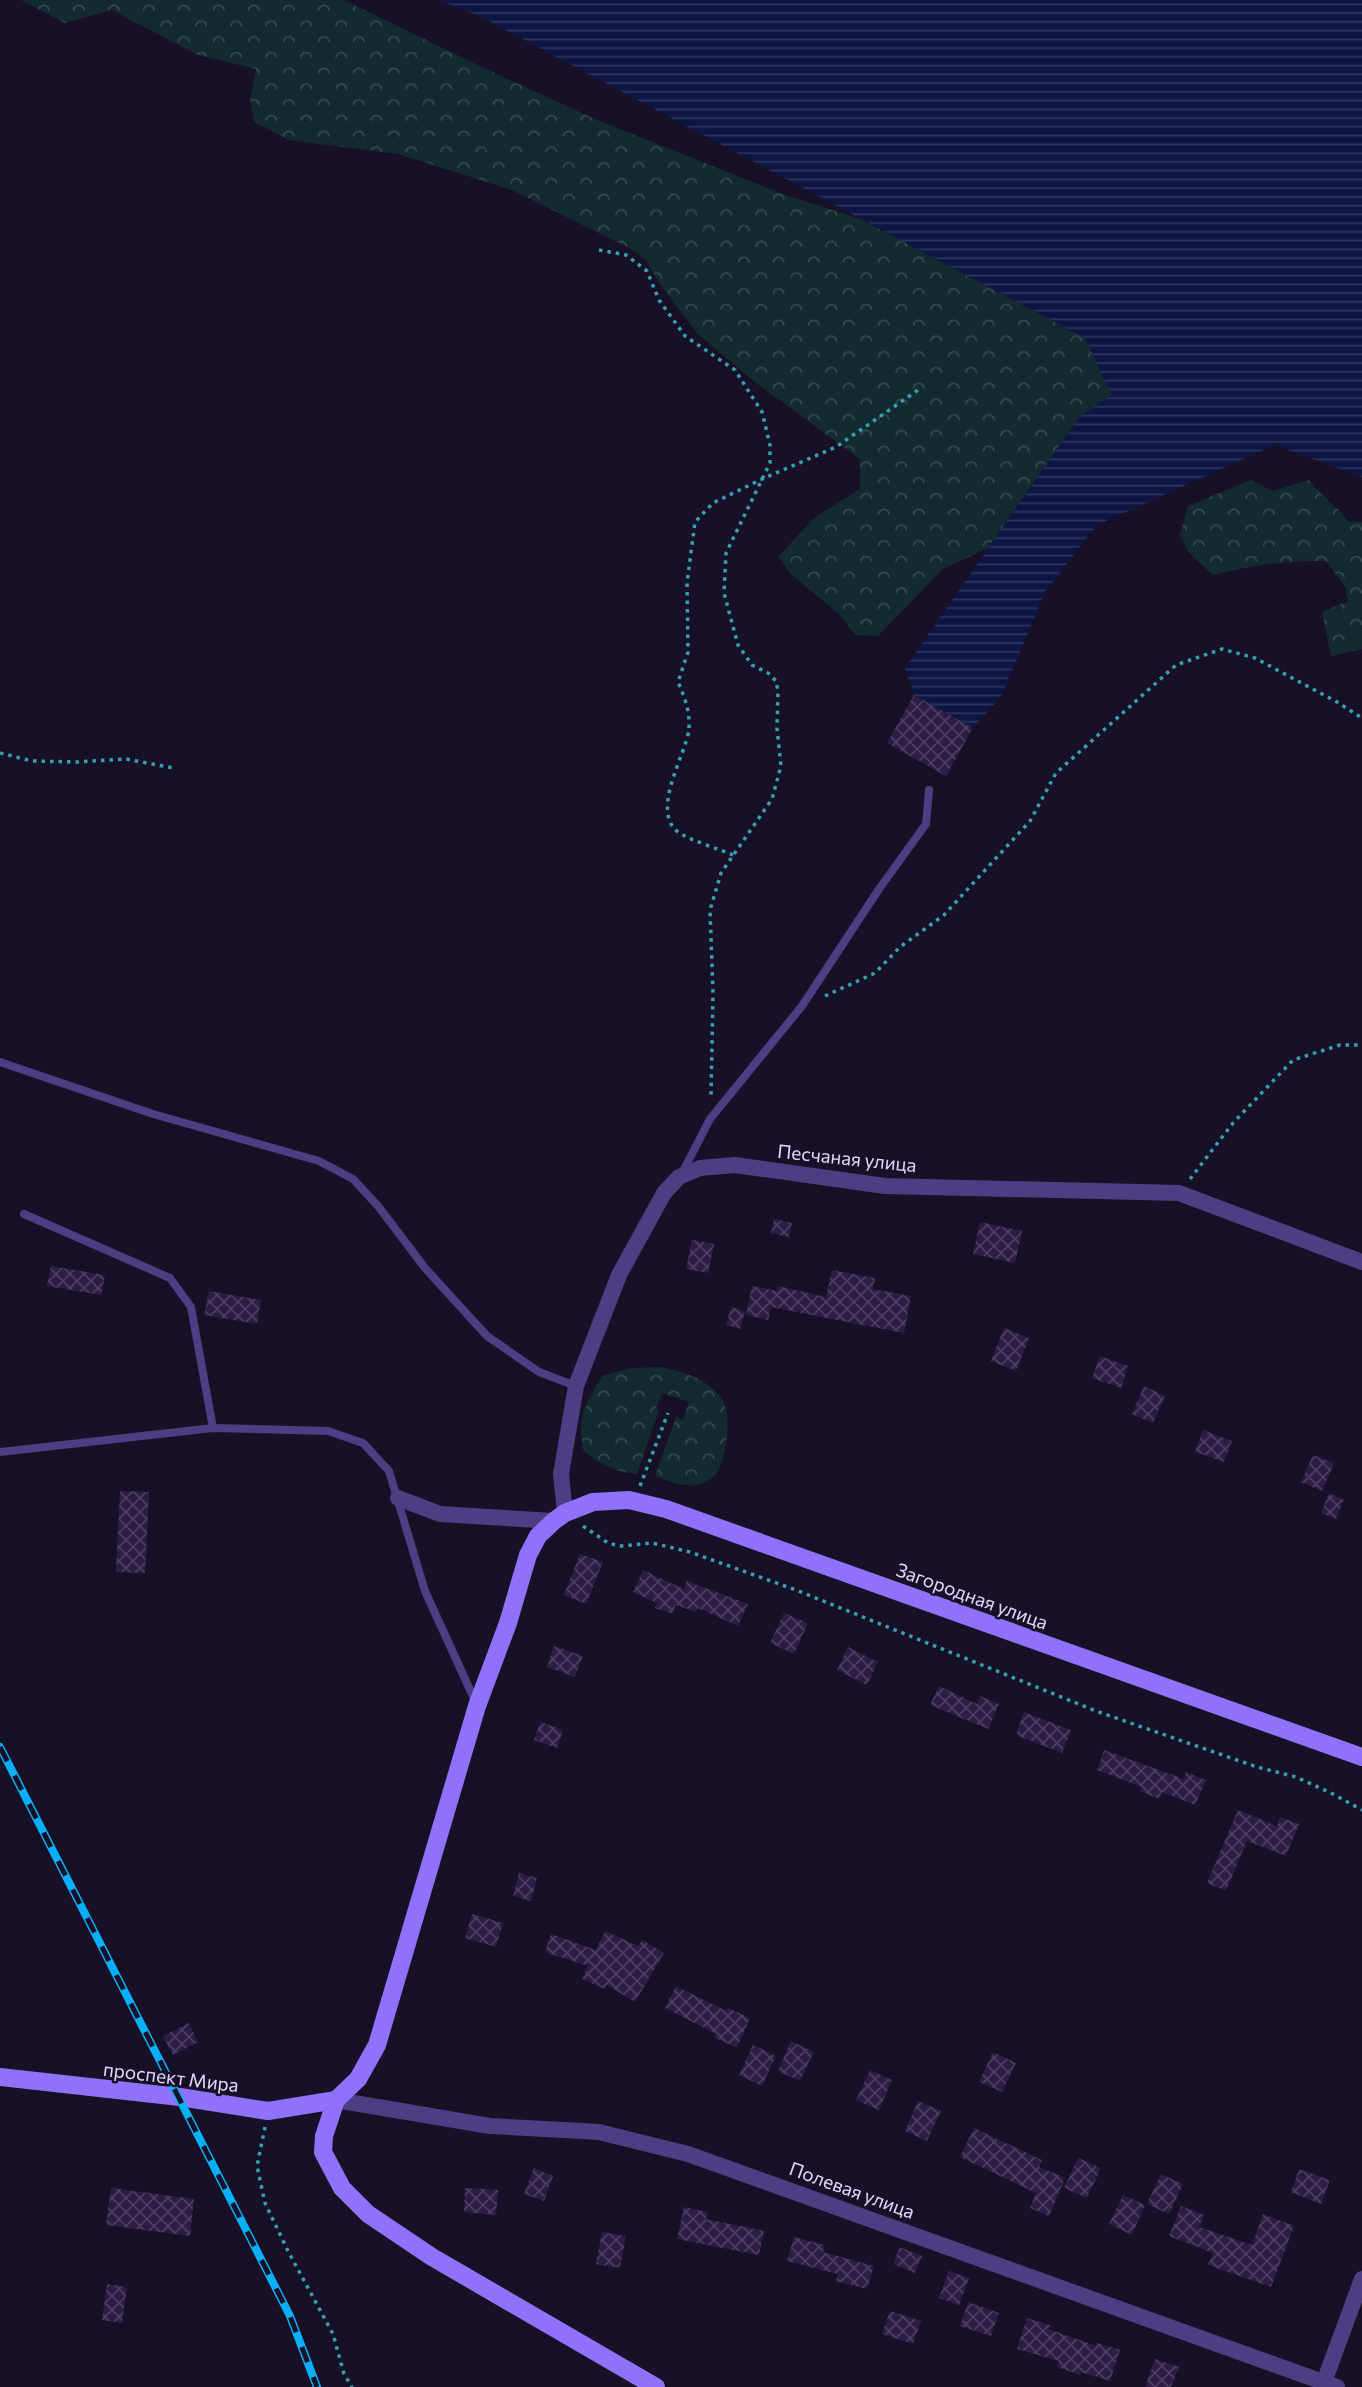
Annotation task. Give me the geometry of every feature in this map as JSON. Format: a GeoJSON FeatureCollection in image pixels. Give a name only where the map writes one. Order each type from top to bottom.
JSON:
{"type":"FeatureCollection","features":[{"type":"Feature","properties":{"kind":"street","name":"Песчаная улица"},"geometry":{"type":"LineString","coordinates":[[679,1177],[700,1168],[735,1165],[885,1186],[1179,1193],[1362,1262]]}},
{"type":"Feature","properties":{"kind":"street"},"geometry":{"type":"LineString","coordinates":[[656,2387],[432,2257],[368,2214],[342,2188],[323,2152],[324,2136],[336,2100],[358,2080],[377,2045],[477,1706],[508,1623],[528,1555],[538,1536],[559,1517],[561,1474],[576,1386],[619,1275],[664,1193],[679,1177]]}},
{"type":"Feature","properties":{"kind":"street"},"geometry":{"type":"LineString","coordinates":[[398,1498],[440,1514],[559,1517]]}},
{"type":"Feature","properties":{"kind":"street","name":"Загородная улица"},"geometry":{"type":"LineString","coordinates":[[559,1517],[593,1502],[634,1501],[666,1508],[1362,1757]]}},
{"type":"Feature","properties":{"kind":"street","name":"проспект Мира"},"geometry":{"type":"LineString","coordinates":[[0,2077],[180,2097],[268,2111],[336,2100]]}},
{"type":"Feature","properties":{"kind":"street","name":"Полевая улица"},"geometry":{"type":"LineString","coordinates":[[336,2100],[490,2126],[599,2132],[688,2154],[1331,2384]]}},
{"type":"Feature","properties":{"kind":"street"},"geometry":{"type":"LineString","coordinates":[[1331,2384],[1362,2279]]}},
{"type":"Feature","properties":{"kind":"lane"},"geometry":{"type":"LineString","coordinates":[[679,1177],[710,1119],[802,1006],[871,900],[926,824],[929,790]]}},
{"type":"Feature","properties":{"kind":"lane"},"geometry":{"type":"LineString","coordinates":[[0,1062],[153,1114],[319,1161],[353,1179],[379,1206],[425,1268],[487,1336],[539,1372],[576,1386]]}},
{"type":"Feature","properties":{"kind":"lane"},"geometry":{"type":"LineString","coordinates":[[24,1214],[170,1278],[191,1307],[213,1428]]}},
{"type":"Feature","properties":{"kind":"lane"},"geometry":{"type":"LineString","coordinates":[[0,1452],[213,1428],[328,1431],[363,1443],[389,1471],[425,1591],[477,1706]]}},
{"type":"Feature","properties":{"kind":"path"},"geometry":{"type":"LineString","coordinates":[[599,250],[626,255],[648,271],[659,300],[685,336],[735,370],[762,412],[770,445],[770,463],[726,553],[724,593],[738,645],[752,665],[768,673],[776,681],[781,766],[772,799],[721,873],[710,910],[713,993],[710,1119]]}},
{"type":"Feature","properties":{"kind":"path"},"geometry":{"type":"LineString","coordinates":[[733,855],[678,832],[668,817],[670,786],[688,731],[688,706],[678,682],[688,652],[687,583],[695,522],[713,503],[836,447],[922,388]]}},
{"type":"Feature","properties":{"kind":"path"},"geometry":{"type":"LineString","coordinates":[[802,1006],[875,973],[900,947],[944,915],[1030,821],[1056,773],[1177,665],[1222,649],[1255,658],[1362,718]]}},
{"type":"Feature","properties":{"kind":"path"},"geometry":{"type":"LineString","coordinates":[[0,753],[32,761],[126,759],[173,768]]}},
{"type":"Feature","properties":{"kind":"path"},"geometry":{"type":"LineString","coordinates":[[1179,1193],[1233,1123],[1293,1060],[1340,1045],[1362,1045]]}},
{"type":"Feature","properties":{"kind":"path"},"geometry":{"type":"LineString","coordinates":[[634,1501],[668,1413]]}},
{"type":"Feature","properties":{"kind":"path"},"geometry":{"type":"LineString","coordinates":[[559,1517],[608,1544],[620,1546],[652,1543],[690,1552],[796,1590],[1096,1711],[1256,1767],[1296,1777],[1362,1810]]}},
{"type":"Feature","properties":{"kind":"path"},"geometry":{"type":"LineString","coordinates":[[268,2111],[257,2166],[265,2203],[333,2334],[344,2374],[352,2387]]}},
{"type":"Feature","properties":{"kind":"green space"},"geometry":{"type":"Polygon","coordinates":[[[21,0],[344,0],[597,120],[777,192],[860,219],[1085,338],[1113,395],[1080,416],[988,548],[943,569],[878,636],[855,635],[839,614],[791,574],[778,557],[814,518],[860,489],[860,459],[756,383],[697,333],[660,284],[645,259],[629,248],[512,190],[398,154],[289,140],[254,122],[250,99],[256,69],[198,55],[112,10],[65,23],[21,0]]]}},
{"type":"Feature","properties":{"kind":"green space"},"geometry":{"type":"Polygon","coordinates":[[[1251,480],[1273,491],[1309,480],[1348,521],[1362,522],[1362,649],[1331,656],[1322,612],[1348,601],[1346,588],[1326,561],[1269,564],[1213,575],[1189,553],[1180,535],[1188,506],[1251,480]]]}},
{"type":"Feature","properties":{"kind":"green space"},"geometry":{"type":"Polygon","coordinates":[[[661,1367],[700,1379],[724,1402],[728,1423],[726,1446],[715,1475],[706,1482],[692,1486],[655,1476],[676,1417],[683,1420],[689,1402],[662,1393],[656,1408],[659,1410],[637,1474],[608,1467],[583,1450],[581,1428],[584,1411],[602,1376],[631,1368],[661,1367]]]}},
{"type":"Feature","properties":{"kind":"shaded area"},"geometry":{"type":"Polygon","coordinates":[[[439,0],[1362,0],[1362,477],[1275,445],[1097,525],[1045,592],[1002,695],[973,728],[914,695],[905,668],[1080,416],[1112,395],[1085,338],[483,18],[439,0]]]}},
{"type":"Feature","properties":{"kind":"building"},"geometry":{"type":"Polygon","coordinates":[[[914,695],[973,728],[946,776],[887,743],[914,695]]]}},
{"type":"Feature","properties":{"kind":"building"},"geometry":{"type":"Polygon","coordinates":[[[774,1219],[792,1223],[789,1237],[771,1233],[774,1219]]]}},
{"type":"Feature","properties":{"kind":"building"},"geometry":{"type":"Polygon","coordinates":[[[980,1222],[1022,1231],[1015,1263],[973,1254],[980,1222]]]}},
{"type":"Feature","properties":{"kind":"building"},"geometry":{"type":"Polygon","coordinates":[[[692,1240],[714,1244],[708,1273],[686,1269],[692,1240]]]}},
{"type":"Feature","properties":{"kind":"building"},"geometry":{"type":"Polygon","coordinates":[[[51,1266],[105,1275],[101,1295],[47,1286],[51,1266]]]}},
{"type":"Feature","properties":{"kind":"building"},"geometry":{"type":"Polygon","coordinates":[[[832,1270],[875,1278],[873,1289],[911,1296],[904,1333],[771,1307],[768,1320],[746,1315],[752,1286],[777,1291],[778,1286],[826,1297],[832,1270]]]}},
{"type":"Feature","properties":{"kind":"building"},"geometry":{"type":"Polygon","coordinates":[[[209,1291],[261,1300],[257,1324],[204,1315],[209,1291]]]}},
{"type":"Feature","properties":{"kind":"building"},"geometry":{"type":"Polygon","coordinates":[[[731,1307],[745,1311],[740,1329],[726,1325],[731,1307]]]}},
{"type":"Feature","properties":{"kind":"building"},"geometry":{"type":"Polygon","coordinates":[[[1004,1328],[1029,1338],[1016,1371],[991,1361],[1004,1328]]]}},
{"type":"Feature","properties":{"kind":"building"},"geometry":{"type":"Polygon","coordinates":[[[1100,1356],[1128,1366],[1121,1388],[1092,1378],[1100,1356]]]}},
{"type":"Feature","properties":{"kind":"building"},"geometry":{"type":"Polygon","coordinates":[[[1144,1386],[1165,1396],[1153,1423],[1132,1414],[1144,1386]]]}},
{"type":"Feature","properties":{"kind":"building"},"geometry":{"type":"Polygon","coordinates":[[[1203,1430],[1232,1441],[1224,1462],[1195,1452],[1203,1430]]]}},
{"type":"Feature","properties":{"kind":"building"},"geometry":{"type":"Polygon","coordinates":[[[1313,1455],[1334,1463],[1322,1491],[1301,1482],[1313,1455]]]}},
{"type":"Feature","properties":{"kind":"building"},"geometry":{"type":"Polygon","coordinates":[[[120,1491],[149,1492],[145,1573],[116,1572],[120,1491]]]}},
{"type":"Feature","properties":{"kind":"building"},"geometry":{"type":"Polygon","coordinates":[[[1329,1493],[1344,1500],[1336,1519],[1321,1513],[1329,1493]]]}},
{"type":"Feature","properties":{"kind":"building"},"geometry":{"type":"Polygon","coordinates":[[[580,1554],[603,1562],[586,1604],[564,1595],[580,1554]]]}},
{"type":"Feature","properties":{"kind":"building"},"geometry":{"type":"Polygon","coordinates":[[[643,1570],[684,1589],[687,1581],[748,1604],[738,1626],[698,1608],[696,1612],[676,1605],[672,1614],[655,1608],[657,1603],[633,1592],[643,1570]]]}},
{"type":"Feature","properties":{"kind":"building"},"geometry":{"type":"Polygon","coordinates":[[[784,1613],[808,1623],[794,1654],[770,1643],[784,1613]]]}},
{"type":"Feature","properties":{"kind":"building"},"geometry":{"type":"Polygon","coordinates":[[[554,1646],[583,1656],[575,1677],[547,1667],[554,1646]]]}},
{"type":"Feature","properties":{"kind":"building"},"geometry":{"type":"Polygon","coordinates":[[[848,1647],[878,1662],[867,1685],[837,1670],[848,1647]]]}},
{"type":"Feature","properties":{"kind":"building"},"geometry":{"type":"Polygon","coordinates":[[[939,1686],[977,1704],[980,1696],[999,1704],[988,1729],[930,1705],[939,1686]]]}},
{"type":"Feature","properties":{"kind":"building"},"geometry":{"type":"Polygon","coordinates":[[[1024,1712],[1071,1730],[1062,1753],[1016,1735],[1024,1712]]]}},
{"type":"Feature","properties":{"kind":"building"},"geometry":{"type":"Polygon","coordinates":[[[540,1722],[563,1730],[557,1748],[534,1740],[540,1722]]]}},
{"type":"Feature","properties":{"kind":"building"},"geometry":{"type":"Polygon","coordinates":[[[1104,1750],[1184,1779],[1186,1772],[1206,1780],[1195,1805],[1162,1792],[1159,1799],[1140,1791],[1142,1787],[1097,1770],[1104,1750]]]}},
{"type":"Feature","properties":{"kind":"building"},"geometry":{"type":"Polygon","coordinates":[[[1238,1810],[1277,1826],[1280,1817],[1299,1824],[1286,1856],[1247,1841],[1226,1891],[1207,1883],[1238,1810]]]}},
{"type":"Feature","properties":{"kind":"building"},"geometry":{"type":"Polygon","coordinates":[[[519,1873],[537,1878],[531,1901],[513,1896],[519,1873]]]}},
{"type":"Feature","properties":{"kind":"building"},"geometry":{"type":"Polygon","coordinates":[[[472,1914],[503,1923],[496,1947],[465,1938],[472,1914]]]}},
{"type":"Feature","properties":{"kind":"building"},"geometry":{"type":"Polygon","coordinates":[[[605,1931],[638,1946],[642,1940],[664,1953],[635,2002],[607,1985],[605,1989],[582,1979],[588,1966],[545,1952],[551,1934],[596,1950],[605,1931]]]}},
{"type":"Feature","properties":{"kind":"building"},"geometry":{"type":"Polygon","coordinates":[[[676,1986],[726,2011],[728,2008],[750,2018],[737,2048],[665,2008],[676,1986]]]}},
{"type":"Feature","properties":{"kind":"building"},"geometry":{"type":"Polygon","coordinates":[[[189,2023],[198,2042],[173,2055],[163,2036],[189,2023]]]}},
{"type":"Feature","properties":{"kind":"building"},"geometry":{"type":"Polygon","coordinates":[[[791,2041],[814,2052],[800,2081],[778,2071],[791,2041]]]}},
{"type":"Feature","properties":{"kind":"building"},"geometry":{"type":"Polygon","coordinates":[[[753,2045],[776,2056],[762,2086],[739,2075],[753,2045]]]}},
{"type":"Feature","properties":{"kind":"building"},"geometry":{"type":"Polygon","coordinates":[[[993,2052],[1016,2063],[1002,2092],[979,2082],[993,2052]]]}},
{"type":"Feature","properties":{"kind":"building"},"geometry":{"type":"Polygon","coordinates":[[[870,2070],[892,2080],[879,2110],[856,2100],[870,2070]]]}},
{"type":"Feature","properties":{"kind":"building"},"geometry":{"type":"Polygon","coordinates":[[[918,2101],[941,2111],[927,2141],[905,2131],[918,2101]]]}},
{"type":"Feature","properties":{"kind":"building"},"geometry":{"type":"Polygon","coordinates":[[[974,2128],[1042,2160],[1039,2167],[1065,2178],[1049,2216],[1030,2208],[1036,2193],[960,2157],[974,2128]]]}},
{"type":"Feature","properties":{"kind":"building"},"geometry":{"type":"Polygon","coordinates":[[[1078,2158],[1101,2168],[1087,2198],[1064,2188],[1078,2158]]]}},
{"type":"Feature","properties":{"kind":"building"},"geometry":{"type":"Polygon","coordinates":[[[534,2168],[553,2176],[544,2201],[524,2194],[534,2168]]]}},
{"type":"Feature","properties":{"kind":"building"},"geometry":{"type":"Polygon","coordinates":[[[1299,2169],[1330,2180],[1321,2204],[1291,2192],[1299,2169]]]}},
{"type":"Feature","properties":{"kind":"building"},"geometry":{"type":"Polygon","coordinates":[[[1161,2174],[1183,2184],[1169,2214],[1147,2204],[1161,2174]]]}},
{"type":"Feature","properties":{"kind":"building"},"geometry":{"type":"Polygon","coordinates":[[[111,2188],[194,2199],[190,2236],[106,2225],[111,2188]]]}},
{"type":"Feature","properties":{"kind":"building"},"geometry":{"type":"Polygon","coordinates":[[[465,2188],[498,2190],[496,2215],[464,2212],[465,2188]]]}},
{"type":"Feature","properties":{"kind":"building"},"geometry":{"type":"Polygon","coordinates":[[[1123,2195],[1145,2205],[1132,2235],[1109,2224],[1123,2195]]]}},
{"type":"Feature","properties":{"kind":"building"},"geometry":{"type":"Polygon","coordinates":[[[1181,2206],[1204,2215],[1199,2227],[1252,2245],[1263,2214],[1294,2226],[1271,2287],[1208,2265],[1213,2253],[1169,2236],[1181,2206]]]}},
{"type":"Feature","properties":{"kind":"building"},"geometry":{"type":"Polygon","coordinates":[[[684,2207],[708,2212],[706,2219],[764,2231],[759,2255],[677,2239],[684,2207]]]}},
{"type":"Feature","properties":{"kind":"building"},"geometry":{"type":"Polygon","coordinates":[[[602,2232],[626,2236],[620,2268],[596,2264],[602,2232]]]}},
{"type":"Feature","properties":{"kind":"building"},"geometry":{"type":"Polygon","coordinates":[[[794,2237],[825,2245],[823,2252],[874,2266],[867,2289],[836,2281],[838,2274],[787,2261],[794,2237]]]}},
{"type":"Feature","properties":{"kind":"building"},"geometry":{"type":"Polygon","coordinates":[[[900,2247],[922,2256],[915,2273],[893,2264],[900,2247]]]}},
{"type":"Feature","properties":{"kind":"building"},"geometry":{"type":"Polygon","coordinates":[[[949,2271],[969,2278],[959,2305],[939,2298],[949,2271]]]}},
{"type":"Feature","properties":{"kind":"building"},"geometry":{"type":"Polygon","coordinates":[[[107,2284],[127,2287],[122,2323],[102,2320],[107,2284]]]}},
{"type":"Feature","properties":{"kind":"building"},"geometry":{"type":"Polygon","coordinates":[[[968,2302],[999,2313],[991,2336],[960,2326],[968,2302]]]}},
{"type":"Feature","properties":{"kind":"building"},"geometry":{"type":"Polygon","coordinates":[[[890,2311],[921,2321],[913,2344],[882,2334],[890,2311]]]}},
{"type":"Feature","properties":{"kind":"building"},"geometry":{"type":"Polygon","coordinates":[[[1027,2318],[1050,2325],[1049,2329],[1096,2346],[1097,2343],[1120,2350],[1110,2381],[1081,2372],[1080,2375],[1057,2367],[1059,2361],[1017,2349],[1027,2318]]]}},
{"type":"Feature","properties":{"kind":"building"},"geometry":{"type":"Polygon","coordinates":[[[1155,2359],[1179,2367],[1171,2387],[1145,2387],[1155,2359]]]}},
{"type":"Feature","properties":{"kind":"railway"},"geometry":{"type":"LineString","coordinates":[[0,1747],[290,2316],[317,2387]]}}]}
